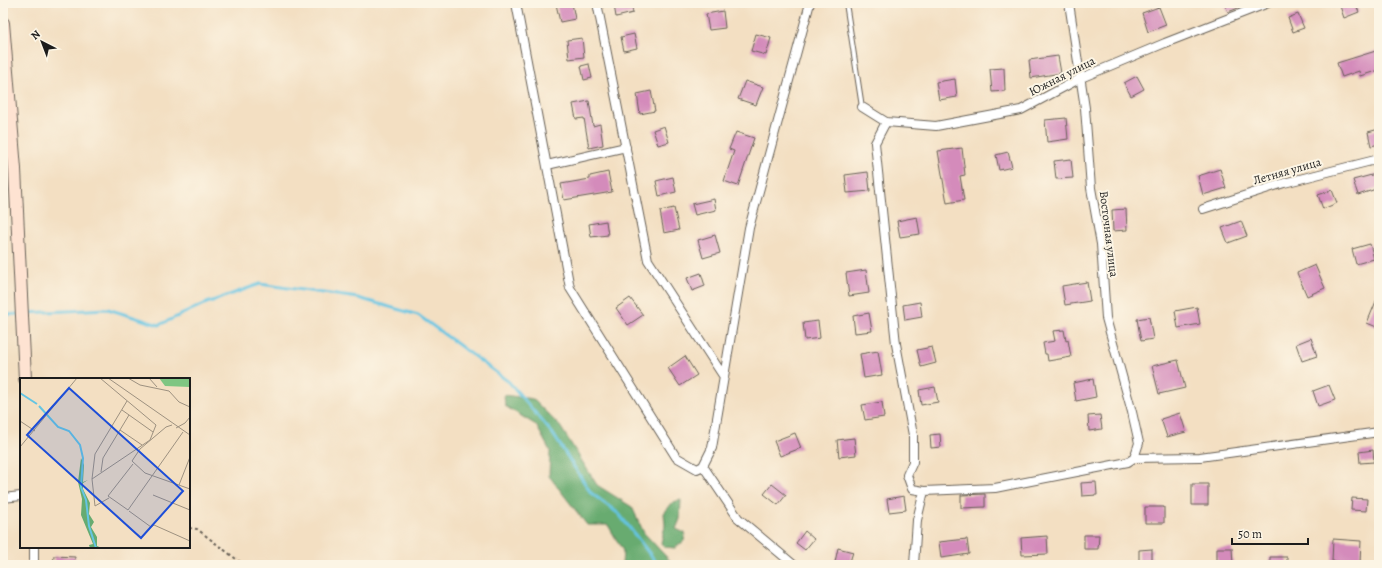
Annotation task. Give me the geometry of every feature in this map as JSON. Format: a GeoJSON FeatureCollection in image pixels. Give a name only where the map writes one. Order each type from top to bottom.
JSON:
{"type":"FeatureCollection","features":[{"type":"Feature","properties":{"kind":"street"},"geometry":{"type":"LineString","coordinates":[[516,3],[570,288],[676,457],[697,469],[703,466],[712,448],[749,228],[810,3]]}},
{"type":"Feature","properties":{"kind":"street"},"geometry":{"type":"LineString","coordinates":[[597,3],[648,260],[724,377]]}},
{"type":"Feature","properties":{"kind":"street","name":"Восточная улица"},"geometry":{"type":"LineString","coordinates":[[1069,3],[1081,78],[1092,188],[1101,244],[1106,318],[1139,443],[1131,460]]}},
{"type":"Feature","properties":{"kind":"street","name":"Южная улица"},"geometry":{"type":"LineString","coordinates":[[862,107],[886,122],[936,126],[1021,110],[1081,78],[1165,43],[1268,3]]}},
{"type":"Feature","properties":{"kind":"street"},"geometry":{"type":"LineString","coordinates":[[3,23],[15,169],[25,378]]}},
{"type":"Feature","properties":{"kind":"street"},"geometry":{"type":"LineString","coordinates":[[886,122],[875,143],[896,344],[913,435],[913,462],[907,475],[912,489],[924,491],[995,488],[1131,460],[1200,457],[1379,432]]}},
{"type":"Feature","properties":{"kind":"street"},"geometry":{"type":"LineString","coordinates":[[547,165],[626,148]]}},
{"type":"Feature","properties":{"kind":"street","name":"Летняя улица"},"geometry":{"type":"LineString","coordinates":[[1203,209],[1284,183],[1379,159]]}},
{"type":"Feature","properties":{"kind":"street"},"geometry":{"type":"LineString","coordinates":[[703,466],[738,518],[794,565]]}},
{"type":"Feature","properties":{"kind":"street"},"geometry":{"type":"LineString","coordinates":[[914,565],[918,520],[924,491]]}},
{"type":"Feature","properties":{"kind":"street"},"geometry":{"type":"LineString","coordinates":[[3,498],[20,496]]}},
{"type":"Feature","properties":{"kind":"street"},"geometry":{"type":"LineString","coordinates":[[34,548],[34,565]]}},
{"type":"Feature","properties":{"kind":"lane"},"geometry":{"type":"LineString","coordinates":[[846,3],[862,107]]}},
{"type":"Feature","properties":{"kind":"path"},"geometry":{"type":"LineString","coordinates":[[190,528],[197,529],[244,565]]}},
{"type":"Feature","properties":{"kind":"green space"},"geometry":{"type":"Polygon","coordinates":[[[504,395],[533,399],[560,426],[597,485],[632,507],[644,533],[674,565],[622,565],[623,551],[608,525],[587,525],[549,476],[550,451],[536,425],[505,406],[504,395]]]}},
{"type":"Feature","properties":{"kind":"green space"},"geometry":{"type":"Polygon","coordinates":[[[681,500],[680,519],[676,529],[685,533],[684,541],[675,548],[664,547],[661,543],[665,525],[664,513],[673,502],[681,500]]]}},
{"type":"Feature","properties":{"kind":"building"},"geometry":{"type":"Polygon","coordinates":[[[572,3],[575,19],[560,22],[556,4],[572,3]]]}},
{"type":"Feature","properties":{"kind":"building"},"geometry":{"type":"Polygon","coordinates":[[[631,3],[633,13],[616,17],[614,5],[631,3]]]}},
{"type":"Feature","properties":{"kind":"building"},"geometry":{"type":"Polygon","coordinates":[[[1224,3],[1251,3],[1228,12],[1224,3]]]}},
{"type":"Feature","properties":{"kind":"building"},"geometry":{"type":"Polygon","coordinates":[[[1339,3],[1355,3],[1359,12],[1344,18],[1339,3]]]}},
{"type":"Feature","properties":{"kind":"building"},"geometry":{"type":"Polygon","coordinates":[[[1159,7],[1166,25],[1148,32],[1142,13],[1159,7]]]}},
{"type":"Feature","properties":{"kind":"building"},"geometry":{"type":"Polygon","coordinates":[[[723,11],[725,28],[709,30],[706,14],[723,11]]]}},
{"type":"Feature","properties":{"kind":"building"},"geometry":{"type":"Polygon","coordinates":[[[1298,14],[1304,28],[1293,32],[1288,18],[1298,14]]]}},
{"type":"Feature","properties":{"kind":"building"},"geometry":{"type":"Polygon","coordinates":[[[634,34],[637,48],[624,51],[621,37],[634,34]]]}},
{"type":"Feature","properties":{"kind":"building"},"geometry":{"type":"Polygon","coordinates":[[[756,34],[771,38],[766,55],[751,51],[756,34]]]}},
{"type":"Feature","properties":{"kind":"building"},"geometry":{"type":"Polygon","coordinates":[[[582,38],[584,57],[569,59],[567,40],[582,38]]]}},
{"type":"Feature","properties":{"kind":"building"},"geometry":{"type":"Polygon","coordinates":[[[1379,50],[1379,70],[1360,76],[1359,71],[1342,77],[1337,63],[1379,50]]]}},
{"type":"Feature","properties":{"kind":"building"},"geometry":{"type":"Polygon","coordinates":[[[1058,56],[1061,73],[1031,78],[1029,60],[1058,56]]]}},
{"type":"Feature","properties":{"kind":"building"},"geometry":{"type":"Polygon","coordinates":[[[589,64],[592,78],[584,80],[581,66],[589,64]]]}},
{"type":"Feature","properties":{"kind":"building"},"geometry":{"type":"Polygon","coordinates":[[[1004,68],[1005,91],[992,92],[990,69],[1004,68]]]}},
{"type":"Feature","properties":{"kind":"building"},"geometry":{"type":"Polygon","coordinates":[[[1137,76],[1144,89],[1131,96],[1124,83],[1137,76]]]}},
{"type":"Feature","properties":{"kind":"building"},"geometry":{"type":"Polygon","coordinates":[[[955,79],[957,97],[939,100],[936,82],[955,79]]]}},
{"type":"Feature","properties":{"kind":"building"},"geometry":{"type":"Polygon","coordinates":[[[745,81],[763,87],[756,105],[738,99],[745,81]]]}},
{"type":"Feature","properties":{"kind":"building"},"geometry":{"type":"Polygon","coordinates":[[[651,91],[655,111],[640,114],[637,94],[651,91]]]}},
{"type":"Feature","properties":{"kind":"building"},"geometry":{"type":"Polygon","coordinates":[[[589,101],[593,126],[600,124],[603,145],[589,148],[584,118],[576,119],[573,104],[589,101]]]}},
{"type":"Feature","properties":{"kind":"building"},"geometry":{"type":"Polygon","coordinates":[[[1066,118],[1068,139],[1047,142],[1045,120],[1066,118]]]}},
{"type":"Feature","properties":{"kind":"building"},"geometry":{"type":"Polygon","coordinates":[[[664,126],[669,142],[658,145],[653,130],[664,126]]]}},
{"type":"Feature","properties":{"kind":"building"},"geometry":{"type":"Polygon","coordinates":[[[1379,129],[1379,144],[1371,146],[1368,132],[1379,129]]]}},
{"type":"Feature","properties":{"kind":"building"},"geometry":{"type":"Polygon","coordinates":[[[736,132],[754,138],[738,186],[724,181],[734,151],[729,149],[736,132]]]}},
{"type":"Feature","properties":{"kind":"building"},"geometry":{"type":"Polygon","coordinates":[[[962,148],[965,175],[960,176],[964,200],[947,203],[938,151],[962,148]]]}},
{"type":"Feature","properties":{"kind":"building"},"geometry":{"type":"Polygon","coordinates":[[[1008,152],[1012,167],[999,170],[996,155],[1008,152]]]}},
{"type":"Feature","properties":{"kind":"building"},"geometry":{"type":"Polygon","coordinates":[[[1071,159],[1073,178],[1056,179],[1054,161],[1071,159]]]}},
{"type":"Feature","properties":{"kind":"building"},"geometry":{"type":"Polygon","coordinates":[[[1220,169],[1226,188],[1203,195],[1198,176],[1220,169]]]}},
{"type":"Feature","properties":{"kind":"building"},"geometry":{"type":"Polygon","coordinates":[[[608,172],[612,192],[564,200],[561,184],[590,179],[590,176],[608,172]]]}},
{"type":"Feature","properties":{"kind":"building"},"geometry":{"type":"Polygon","coordinates":[[[868,172],[870,191],[847,193],[845,175],[868,172]]]}},
{"type":"Feature","properties":{"kind":"building"},"geometry":{"type":"Polygon","coordinates":[[[1379,173],[1379,188],[1358,195],[1353,180],[1379,173]]]}},
{"type":"Feature","properties":{"kind":"building"},"geometry":{"type":"Polygon","coordinates":[[[673,177],[676,192],[659,196],[656,181],[673,177]]]}},
{"type":"Feature","properties":{"kind":"building"},"geometry":{"type":"Polygon","coordinates":[[[1332,190],[1337,203],[1323,209],[1318,195],[1332,190]]]}},
{"type":"Feature","properties":{"kind":"building"},"geometry":{"type":"Polygon","coordinates":[[[714,199],[716,210],[695,215],[692,204],[714,199]]]}},
{"type":"Feature","properties":{"kind":"building"},"geometry":{"type":"Polygon","coordinates":[[[674,208],[679,230],[664,233],[660,211],[674,208]]]}},
{"type":"Feature","properties":{"kind":"building"},"geometry":{"type":"Polygon","coordinates":[[[1126,209],[1127,230],[1113,231],[1112,210],[1126,209]]]}},
{"type":"Feature","properties":{"kind":"building"},"geometry":{"type":"Polygon","coordinates":[[[917,217],[920,234],[900,237],[897,221],[917,217]]]}},
{"type":"Feature","properties":{"kind":"building"},"geometry":{"type":"Polygon","coordinates":[[[606,221],[608,235],[591,237],[589,224],[606,221]]]}},
{"type":"Feature","properties":{"kind":"building"},"geometry":{"type":"Polygon","coordinates":[[[1241,221],[1247,236],[1228,243],[1222,228],[1241,221]]]}},
{"type":"Feature","properties":{"kind":"building"},"geometry":{"type":"Polygon","coordinates":[[[715,235],[720,253],[703,258],[698,240],[715,235]]]}},
{"type":"Feature","properties":{"kind":"building"},"geometry":{"type":"Polygon","coordinates":[[[1370,244],[1374,259],[1356,264],[1352,249],[1370,244]]]}},
{"type":"Feature","properties":{"kind":"building"},"geometry":{"type":"Polygon","coordinates":[[[1315,265],[1325,288],[1307,296],[1297,273],[1315,265]]]}},
{"type":"Feature","properties":{"kind":"building"},"geometry":{"type":"Polygon","coordinates":[[[866,270],[869,293],[849,296],[846,273],[866,270]]]}},
{"type":"Feature","properties":{"kind":"building"},"geometry":{"type":"Polygon","coordinates":[[[701,273],[705,286],[692,291],[687,278],[701,273]]]}},
{"type":"Feature","properties":{"kind":"building"},"geometry":{"type":"Polygon","coordinates":[[[1087,282],[1090,301],[1065,305],[1062,286],[1087,282]]]}},
{"type":"Feature","properties":{"kind":"building"},"geometry":{"type":"Polygon","coordinates":[[[1379,294],[1379,328],[1367,323],[1379,294]]]}},
{"type":"Feature","properties":{"kind":"building"},"geometry":{"type":"Polygon","coordinates":[[[630,298],[643,315],[628,325],[616,308],[630,298]]]}},
{"type":"Feature","properties":{"kind":"building"},"geometry":{"type":"Polygon","coordinates":[[[920,302],[922,317],[905,320],[903,305],[920,302]]]}},
{"type":"Feature","properties":{"kind":"building"},"geometry":{"type":"Polygon","coordinates":[[[1197,307],[1200,324],[1178,328],[1175,311],[1197,307]]]}},
{"type":"Feature","properties":{"kind":"building"},"geometry":{"type":"Polygon","coordinates":[[[869,313],[872,331],[855,333],[853,316],[869,313]]]}},
{"type":"Feature","properties":{"kind":"building"},"geometry":{"type":"Polygon","coordinates":[[[1149,317],[1153,339],[1141,341],[1137,319],[1149,317]]]}},
{"type":"Feature","properties":{"kind":"building"},"geometry":{"type":"Polygon","coordinates":[[[818,321],[820,338],[805,340],[803,323],[818,321]]]}},
{"type":"Feature","properties":{"kind":"building"},"geometry":{"type":"Polygon","coordinates":[[[1064,330],[1066,341],[1068,340],[1071,357],[1048,361],[1043,343],[1055,341],[1053,331],[1064,330]]]}},
{"type":"Feature","properties":{"kind":"building"},"geometry":{"type":"Polygon","coordinates":[[[1311,338],[1317,356],[1302,361],[1296,344],[1311,338]]]}},
{"type":"Feature","properties":{"kind":"building"},"geometry":{"type":"Polygon","coordinates":[[[932,347],[936,363],[921,367],[917,350],[932,347]]]}},
{"type":"Feature","properties":{"kind":"building"},"geometry":{"type":"Polygon","coordinates":[[[878,351],[882,375],[864,378],[860,354],[878,351]]]}},
{"type":"Feature","properties":{"kind":"building"},"geometry":{"type":"Polygon","coordinates":[[[685,356],[697,375],[680,386],[668,368],[685,356]]]}},
{"type":"Feature","properties":{"kind":"building"},"geometry":{"type":"Polygon","coordinates":[[[1178,360],[1185,388],[1159,394],[1152,366],[1178,360]]]}},
{"type":"Feature","properties":{"kind":"building"},"geometry":{"type":"Polygon","coordinates":[[[1093,379],[1096,397],[1076,401],[1073,383],[1093,379]]]}},
{"type":"Feature","properties":{"kind":"building"},"geometry":{"type":"Polygon","coordinates":[[[1329,385],[1335,400],[1318,406],[1313,391],[1329,385]]]}},
{"type":"Feature","properties":{"kind":"building"},"geometry":{"type":"Polygon","coordinates":[[[935,387],[938,402],[921,405],[919,390],[935,387]]]}},
{"type":"Feature","properties":{"kind":"building"},"geometry":{"type":"Polygon","coordinates":[[[882,402],[884,417],[865,420],[862,405],[882,402]]]}},
{"type":"Feature","properties":{"kind":"building"},"geometry":{"type":"Polygon","coordinates":[[[1180,413],[1186,432],[1167,437],[1161,419],[1180,413]]]}},
{"type":"Feature","properties":{"kind":"building"},"geometry":{"type":"Polygon","coordinates":[[[1100,415],[1102,429],[1089,431],[1088,416],[1100,415]]]}},
{"type":"Feature","properties":{"kind":"building"},"geometry":{"type":"Polygon","coordinates":[[[795,433],[801,448],[780,456],[774,441],[795,433]]]}},
{"type":"Feature","properties":{"kind":"building"},"geometry":{"type":"Polygon","coordinates":[[[940,434],[941,447],[931,448],[930,435],[940,434]]]}},
{"type":"Feature","properties":{"kind":"building"},"geometry":{"type":"Polygon","coordinates":[[[854,438],[856,455],[839,457],[837,440],[854,438]]]}},
{"type":"Feature","properties":{"kind":"building"},"geometry":{"type":"Polygon","coordinates":[[[1373,450],[1374,462],[1360,463],[1359,452],[1373,450]]]}},
{"type":"Feature","properties":{"kind":"building"},"geometry":{"type":"Polygon","coordinates":[[[1096,482],[1097,495],[1082,496],[1081,483],[1096,482]]]}},
{"type":"Feature","properties":{"kind":"building"},"geometry":{"type":"Polygon","coordinates":[[[772,484],[786,495],[778,505],[764,494],[772,484]]]}},
{"type":"Feature","properties":{"kind":"building"},"geometry":{"type":"Polygon","coordinates":[[[1192,484],[1208,484],[1208,505],[1192,505],[1192,484]]]}},
{"type":"Feature","properties":{"kind":"building"},"geometry":{"type":"Polygon","coordinates":[[[985,494],[985,507],[961,508],[961,495],[985,494]]]}},
{"type":"Feature","properties":{"kind":"building"},"geometry":{"type":"Polygon","coordinates":[[[904,496],[906,510],[889,512],[887,499],[904,496]]]}},
{"type":"Feature","properties":{"kind":"building"},"geometry":{"type":"Polygon","coordinates":[[[1352,498],[1367,499],[1366,511],[1351,510],[1352,498]]]}},
{"type":"Feature","properties":{"kind":"building"},"geometry":{"type":"Polygon","coordinates":[[[1145,507],[1164,507],[1164,523],[1145,523],[1145,507]]]}},
{"type":"Feature","properties":{"kind":"building"},"geometry":{"type":"Polygon","coordinates":[[[805,531],[814,539],[805,550],[796,543],[805,531]]]}},
{"type":"Feature","properties":{"kind":"building"},"geometry":{"type":"Polygon","coordinates":[[[1084,535],[1099,535],[1098,549],[1084,549],[1084,535]]]}},
{"type":"Feature","properties":{"kind":"building"},"geometry":{"type":"Polygon","coordinates":[[[1047,536],[1048,554],[1022,555],[1021,538],[1047,536]]]}},
{"type":"Feature","properties":{"kind":"building"},"geometry":{"type":"Polygon","coordinates":[[[967,539],[969,554],[941,558],[939,542],[967,539]]]}},
{"type":"Feature","properties":{"kind":"building"},"geometry":{"type":"Polygon","coordinates":[[[1333,539],[1361,541],[1360,563],[1332,561],[1333,539]]]}},
{"type":"Feature","properties":{"kind":"building"},"geometry":{"type":"Polygon","coordinates":[[[838,548],[853,552],[849,565],[835,562],[838,548]]]}},
{"type":"Feature","properties":{"kind":"building"},"geometry":{"type":"Polygon","coordinates":[[[1217,548],[1232,548],[1233,565],[1217,565],[1217,548]]]}},
{"type":"Feature","properties":{"kind":"building"},"geometry":{"type":"Polygon","coordinates":[[[1152,549],[1152,561],[1139,561],[1139,550],[1152,549]]]}},
{"type":"Feature","properties":{"kind":"building"},"geometry":{"type":"Polygon","coordinates":[[[54,556],[75,557],[74,565],[53,565],[54,556]]]}},
{"type":"Feature","properties":{"kind":"building"},"geometry":{"type":"Polygon","coordinates":[[[1270,557],[1287,557],[1287,565],[1270,565],[1270,557]]]}},
{"type":"Feature","properties":{"kind":"waterway"},"geometry":{"type":"LineString","coordinates":[[24,313],[108,309],[159,325],[204,304],[260,284],[358,298],[418,315],[509,382],[553,434],[591,493],[619,514],[658,565]]}},
{"type":"Feature","properties":{"kind":"waterway"},"geometry":{"type":"LineString","coordinates":[[3,315],[18,314]]}}]}
